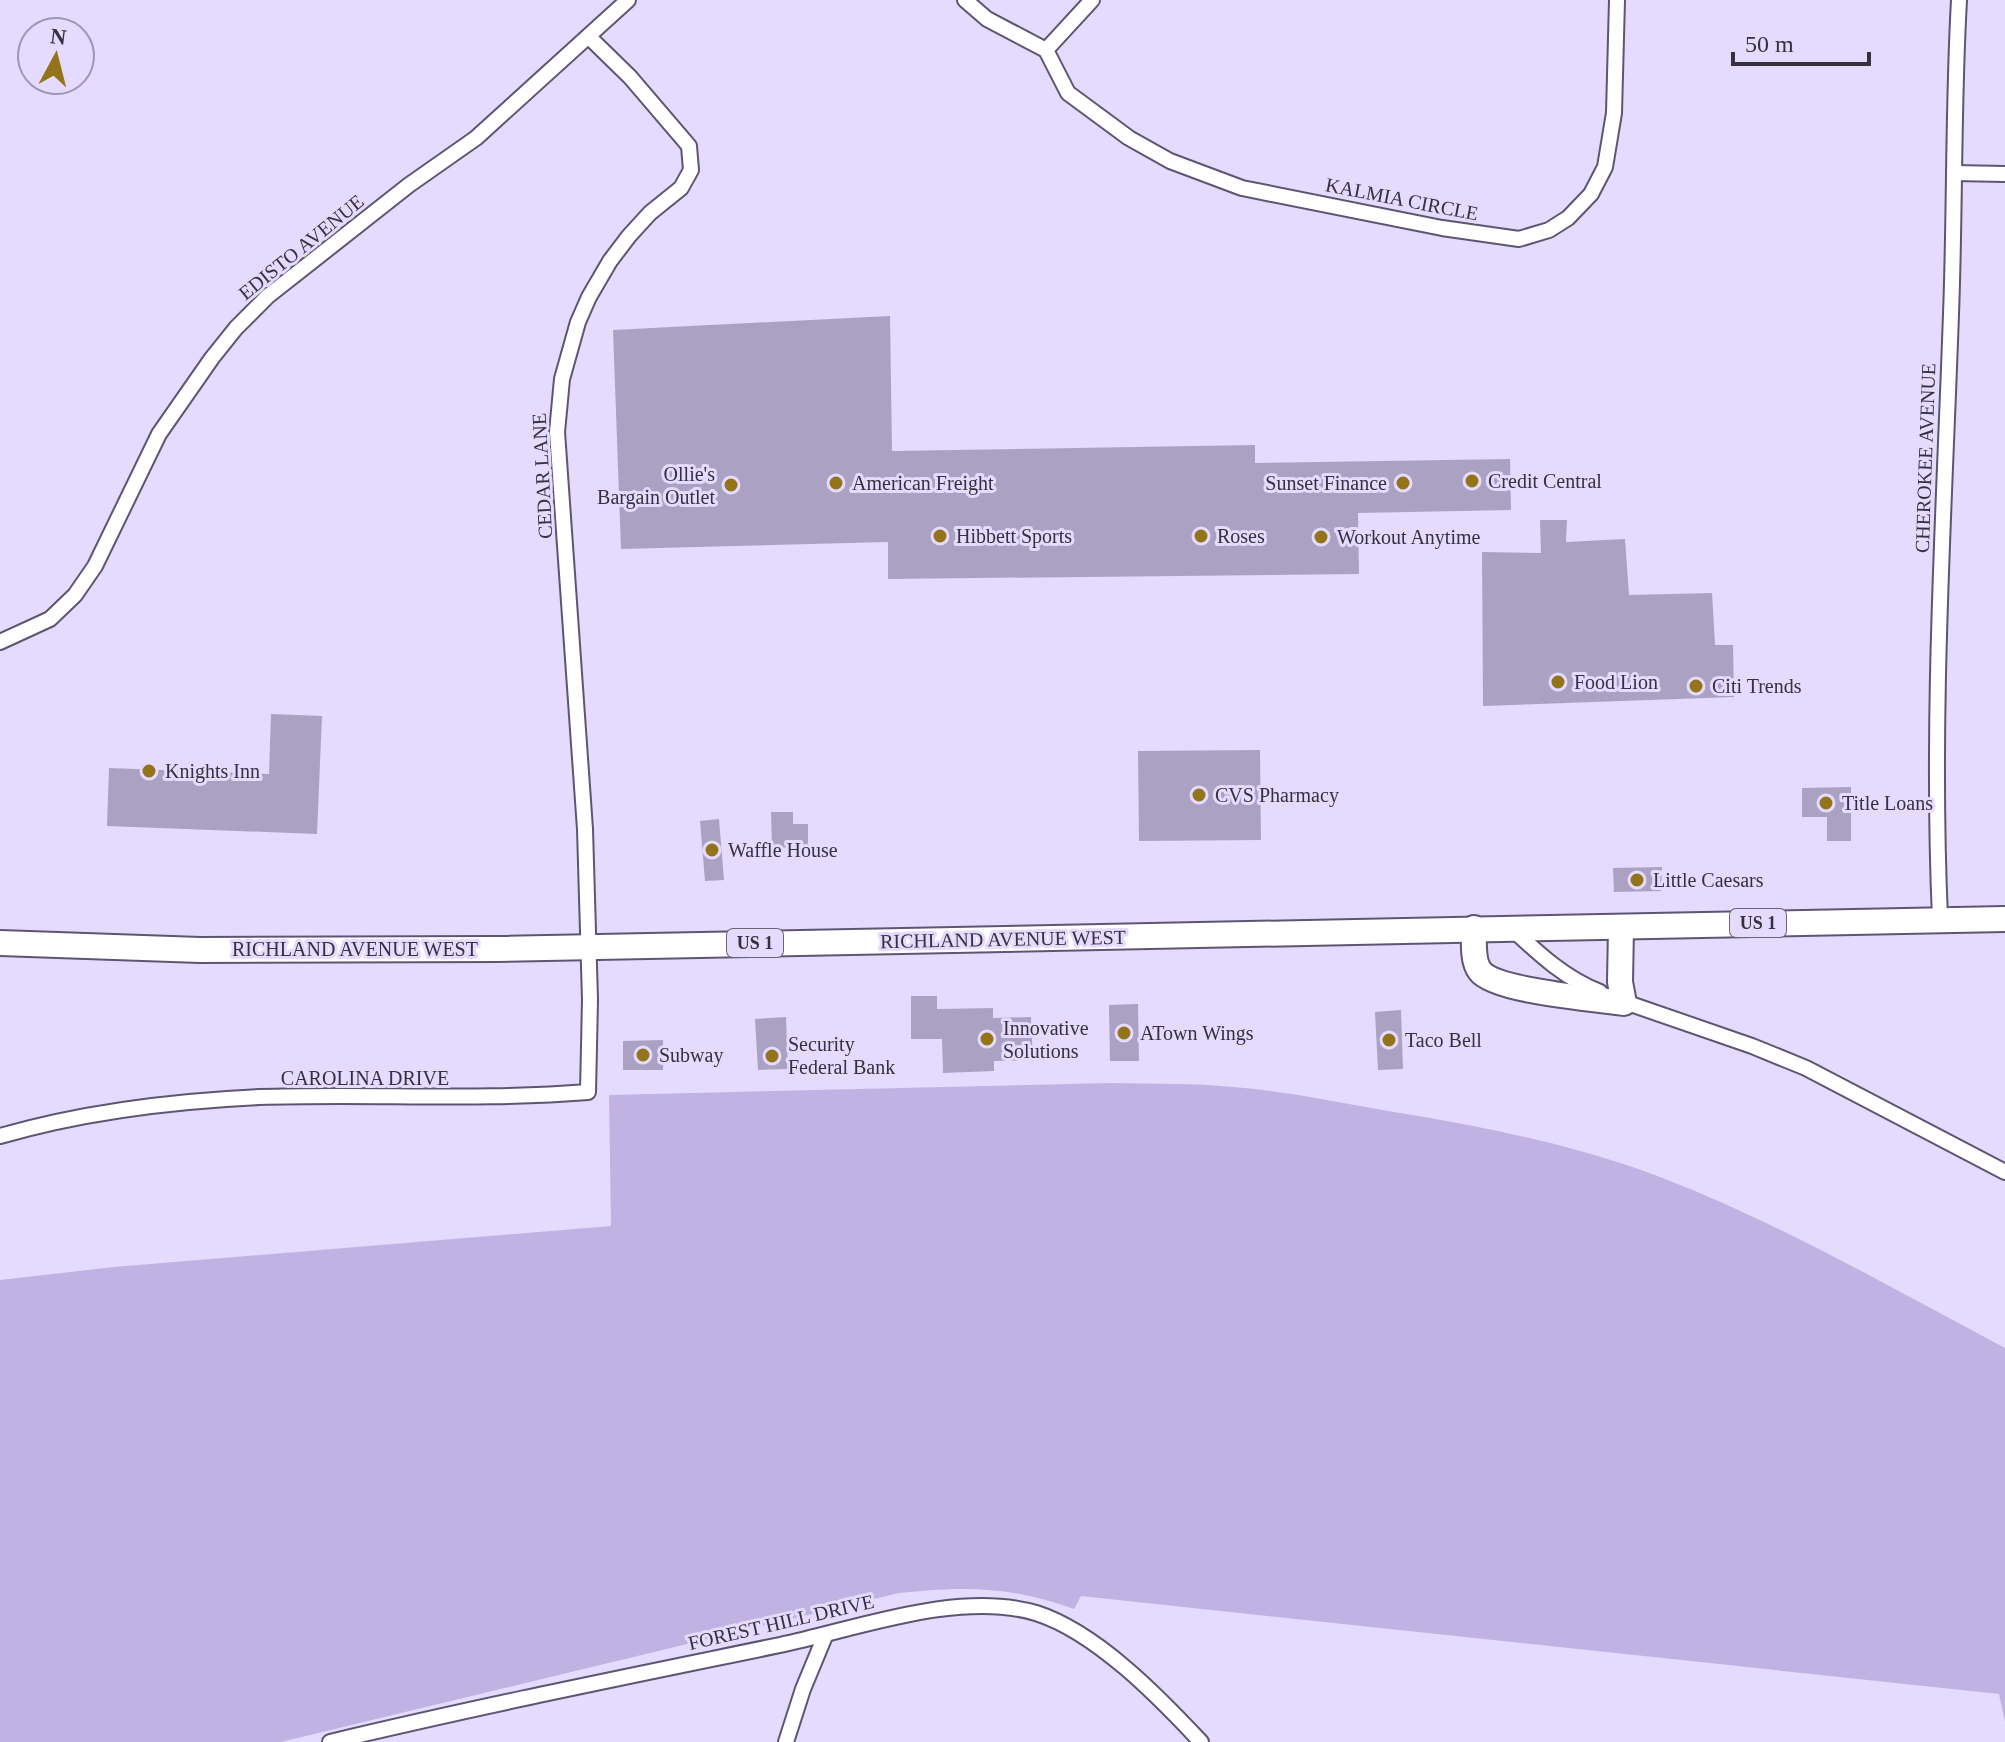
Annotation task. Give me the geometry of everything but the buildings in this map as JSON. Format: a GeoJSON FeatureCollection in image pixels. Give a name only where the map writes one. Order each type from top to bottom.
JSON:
{"type":"FeatureCollection","features":[{"type":"Feature","properties":{"kind":"main road","name":"RICHLAND AVENUE WEST"},"geometry":{"type":"LineString","coordinates":[[0,943],[200,950],[587,947],[2005,919]]}},
{"type":"Feature","properties":{"kind":"main road"},"geometry":{"type":"LineString","coordinates":[[1474,928],[1476,966],[1487,978],[1534,990],[1624,1003],[1620,982],[1621,927]]}},
{"type":"Feature","properties":{"kind":"street","name":"EDISTO AVENUE"},"geometry":{"type":"LineString","coordinates":[[0,642],[50,619],[75,595],[95,566],[159,434],[236,328],[268,296],[476,138],[628,0]]}},
{"type":"Feature","properties":{"kind":"street"},"geometry":{"type":"LineString","coordinates":[[965,0],[987,19],[1046,50],[1092,0]]}},
{"type":"Feature","properties":{"kind":"street","name":"KALMIA CIRCLE"},"geometry":{"type":"LineString","coordinates":[[1046,50],[1068,93],[1129,138],[1170,161],[1242,188],[1442,228],[1519,239],[1549,230],[1568,218],[1591,194],[1605,167],[1614,113],[1617,0]]}},
{"type":"Feature","properties":{"kind":"street","name":"CHEROKEE AVENUE"},"geometry":{"type":"LineString","coordinates":[[1940,918],[1936,813],[1937,641],[1959,0]]}},
{"type":"Feature","properties":{"kind":"street","name":"CEDAR LANE"},"geometry":{"type":"LineString","coordinates":[[587,947],[585,829],[557,432],[558,406],[578,322],[602,273],[650,213],[681,188],[691,170],[689,146],[630,77],[589,37]]}},
{"type":"Feature","properties":{"kind":"street"},"geometry":{"type":"LineString","coordinates":[[1954,173],[2005,174]]}},
{"type":"Feature","properties":{"kind":"street"},"geometry":{"type":"LineString","coordinates":[[1510,927],[1569,977],[1624,1003],[1752,1046],[1806,1068],[2005,1172]]}},
{"type":"Feature","properties":{"kind":"street","name":"CAROLINA DRIVE"},"geometry":{"type":"LineString","coordinates":[[0,1136],[108,1111],[259,1097],[418,1098],[588,1092],[590,1000],[587,947]]}},
{"type":"Feature","properties":{"kind":"street","name":"FOREST HILL DRIVE"},"geometry":{"type":"LineString","coordinates":[[330,1742],[516,1699],[825,1636],[889,1618],[945,1609],[1001,1607],[1037,1614],[1071,1630],[1111,1657],[1164,1703],[1201,1742]]}},
{"type":"Feature","properties":{"kind":"street"},"geometry":{"type":"LineString","coordinates":[[786,1742],[825,1636]]}},
{"type":"Feature","properties":{"kind":"shaded area"},"geometry":{"type":"Polygon","coordinates":[[[1112,1083],[1188,1084],[1291,1094],[1484,1128],[1610,1160],[1735,1208],[2005,1348],[2005,1722],[1999,1694],[1081,1596],[1074,1609],[1008,1592],[946,1589],[899,1593],[281,1742],[0,1742],[0,1280],[114,1267],[611,1226],[609,1095],[1112,1083]]]}},
{"type":"Feature","properties":{"kind":"place","name":"Credit Central"},"geometry":{"type":"Point","coordinates":[1472,481]}},
{"type":"Feature","properties":{"kind":"place","name":"American Freight"},"geometry":{"type":"Point","coordinates":[836,483]}},
{"type":"Feature","properties":{"kind":"place","name":"Sunset Finance"},"geometry":{"type":"Point","coordinates":[1403,483]}},
{"type":"Feature","properties":{"kind":"place","name":"Ollie's Bargain Outlet"},"geometry":{"type":"Point","coordinates":[731,485]}},
{"type":"Feature","properties":{"kind":"place","name":"Hibbett Sports"},"geometry":{"type":"Point","coordinates":[940,536]}},
{"type":"Feature","properties":{"kind":"place","name":"Roses"},"geometry":{"type":"Point","coordinates":[1201,536]}},
{"type":"Feature","properties":{"kind":"place","name":"Workout Anytime"},"geometry":{"type":"Point","coordinates":[1321,537]}},
{"type":"Feature","properties":{"kind":"place","name":"Food Lion"},"geometry":{"type":"Point","coordinates":[1558,682]}},
{"type":"Feature","properties":{"kind":"place","name":"Citi Trends"},"geometry":{"type":"Point","coordinates":[1696,686]}},
{"type":"Feature","properties":{"kind":"place","name":"Knights Inn"},"geometry":{"type":"Point","coordinates":[149,771]}},
{"type":"Feature","properties":{"kind":"place","name":"CVS Pharmacy"},"geometry":{"type":"Point","coordinates":[1199,795]}},
{"type":"Feature","properties":{"kind":"place","name":"Title Loans"},"geometry":{"type":"Point","coordinates":[1826,803]}},
{"type":"Feature","properties":{"kind":"place","name":"Waffle House"},"geometry":{"type":"Point","coordinates":[712,850]}},
{"type":"Feature","properties":{"kind":"place","name":"Little Caesars"},"geometry":{"type":"Point","coordinates":[1637,880]}},
{"type":"Feature","properties":{"kind":"place","name":"ATown Wings"},"geometry":{"type":"Point","coordinates":[1124,1033]}},
{"type":"Feature","properties":{"kind":"place","name":"Innovative Solutions"},"geometry":{"type":"Point","coordinates":[987,1039]}},
{"type":"Feature","properties":{"kind":"place","name":"Taco Bell"},"geometry":{"type":"Point","coordinates":[1389,1040]}},
{"type":"Feature","properties":{"kind":"place","name":"Subway"},"geometry":{"type":"Point","coordinates":[643,1055]}},
{"type":"Feature","properties":{"kind":"place","name":"Security Federal Bank"},"geometry":{"type":"Point","coordinates":[772,1056]}}]}
